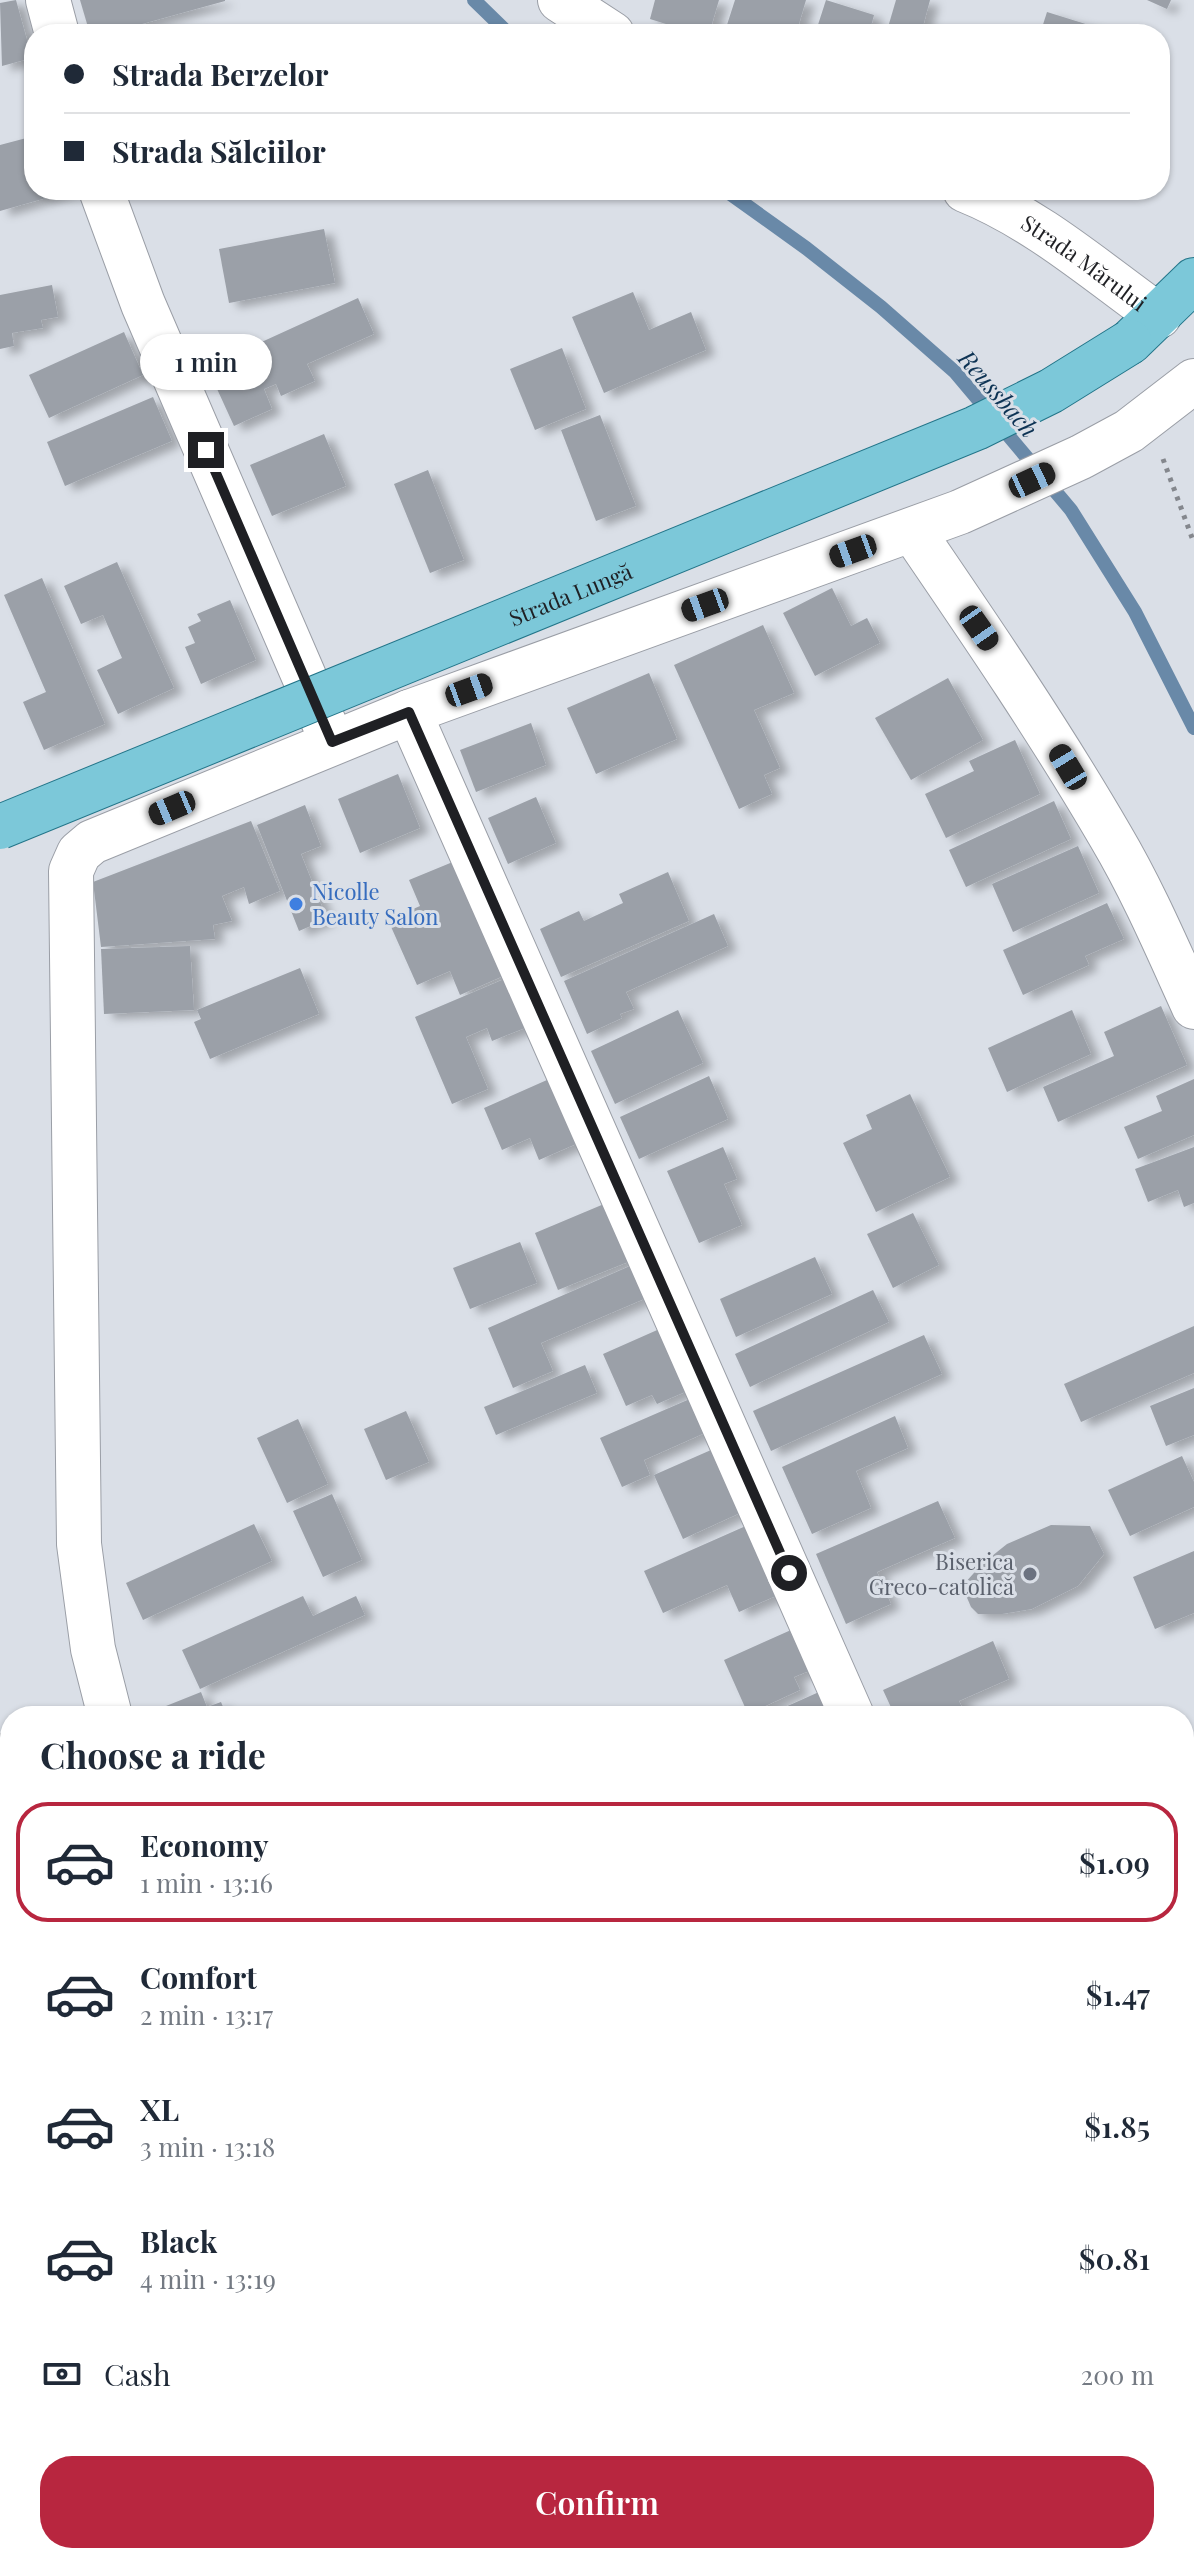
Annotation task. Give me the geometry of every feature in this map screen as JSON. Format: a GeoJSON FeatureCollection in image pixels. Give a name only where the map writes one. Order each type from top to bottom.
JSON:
{"type":"FeatureCollection","features":[{"type":"Feature","properties":{"kind":"main road","name":"Strada Lungă"},"geometry":{"type":"LineString","coordinates":[[0,827],[963,434],[1051,391],[1171,308]]}},
{"type":"Feature","properties":{"kind":"street"},"geometry":{"type":"LineString","coordinates":[[48,0],[54,24]]}},
{"type":"Feature","properties":{"kind":"street"},"geometry":{"type":"LineString","coordinates":[[560,0],[597,24]]}},
{"type":"Feature","properties":{"kind":"street"},"geometry":{"type":"LineString","coordinates":[[105,200],[143,304],[332,742]]}},
{"type":"Feature","properties":{"kind":"street","name":"Strada Mărului"},"geometry":{"type":"LineString","coordinates":[[989,200],[1042,229],[1116,285],[1171,308]]}},
{"type":"Feature","properties":{"kind":"street"},"geometry":{"type":"LineString","coordinates":[[107,1706],[93,1649],[79,1544],[71,871],[79,853],[92,842],[409,712],[960,512],[1081,457],[1138,424],[1194,381]]}},
{"type":"Feature","properties":{"kind":"street"},"geometry":{"type":"LineString","coordinates":[[912,530],[996,652],[1112,839],[1158,927],[1194,1007]]}},
{"type":"Feature","properties":{"kind":"street"},"geometry":{"type":"LineString","coordinates":[[409,712],[848,1706]]}},
{"type":"Feature","properties":{"kind":"path"},"geometry":{"type":"LineString","coordinates":[[1138,424],[1194,543]]}},
{"type":"Feature","properties":{"kind":"building"},"geometry":{"type":"Polygon","coordinates":[[[16,0],[24,29],[24,60],[2,66],[0,3],[16,0]]]}},
{"type":"Feature","properties":{"kind":"building"},"geometry":{"type":"Polygon","coordinates":[[[80,0],[225,0],[142,24],[87,24],[80,0]]]}},
{"type":"Feature","properties":{"kind":"building"},"geometry":{"type":"Polygon","coordinates":[[[655,0],[719,0],[712,24],[666,24],[650,19],[655,0]]]}},
{"type":"Feature","properties":{"kind":"building"},"geometry":{"type":"Polygon","coordinates":[[[735,0],[806,0],[799,24],[727,24],[735,0]]]}},
{"type":"Feature","properties":{"kind":"building"},"geometry":{"type":"Polygon","coordinates":[[[826,0],[874,15],[872,24],[818,24],[826,0]]]}},
{"type":"Feature","properties":{"kind":"building"},"geometry":{"type":"Polygon","coordinates":[[[896,0],[930,0],[924,24],[889,24],[896,0]]]}},
{"type":"Feature","properties":{"kind":"building"},"geometry":{"type":"Polygon","coordinates":[[[1147,0],[1171,0],[1167,9],[1147,0]]]}},
{"type":"Feature","properties":{"kind":"building"},"geometry":{"type":"Polygon","coordinates":[[[1047,12],[1086,24],[1043,24],[1047,12]]]}},
{"type":"Feature","properties":{"kind":"building"},"geometry":{"type":"Polygon","coordinates":[[[24,139],[24,200],[39,200],[0,211],[0,145],[24,139]]]}},
{"type":"Feature","properties":{"kind":"building"},"geometry":{"type":"Polygon","coordinates":[[[324,229],[335,283],[229,303],[219,249],[324,229]]]}},
{"type":"Feature","properties":{"kind":"building"},"geometry":{"type":"Polygon","coordinates":[[[52,285],[58,317],[41,320],[43,328],[12,333],[14,346],[0,349],[0,295],[52,285]]]}},
{"type":"Feature","properties":{"kind":"building"},"geometry":{"type":"Polygon","coordinates":[[[633,292],[649,330],[691,312],[706,350],[604,393],[572,317],[633,292]]]}},
{"type":"Feature","properties":{"kind":"building"},"geometry":{"type":"Polygon","coordinates":[[[358,298],[374,334],[307,364],[315,381],[281,396],[276,384],[264,389],[272,409],[234,426],[207,367],[358,298]]]}},
{"type":"Feature","properties":{"kind":"building"},"geometry":{"type":"Polygon","coordinates":[[[124,332],[143,375],[49,418],[29,375],[124,332]]]}},
{"type":"Feature","properties":{"kind":"building"},"geometry":{"type":"Polygon","coordinates":[[[562,348],[586,409],[535,430],[510,369],[562,348]]]}},
{"type":"Feature","properties":{"kind":"building"},"geometry":{"type":"Polygon","coordinates":[[[153,397],[172,441],[65,486],[47,442],[153,397]]]}},
{"type":"Feature","properties":{"kind":"building"},"geometry":{"type":"Polygon","coordinates":[[[600,415],[636,506],[596,521],[561,430],[600,415]]]}},
{"type":"Feature","properties":{"kind":"building"},"geometry":{"type":"Polygon","coordinates":[[[324,434],[346,486],[272,516],[250,465],[324,434]]]}},
{"type":"Feature","properties":{"kind":"building"},"geometry":{"type":"Polygon","coordinates":[[[428,470],[464,560],[430,573],[394,484],[428,470]]]}},
{"type":"Feature","properties":{"kind":"building"},"geometry":{"type":"Polygon","coordinates":[[[117,562],[174,688],[118,714],[97,670],[122,658],[103,615],[81,624],[64,586],[117,562]]]}},
{"type":"Feature","properties":{"kind":"building"},"geometry":{"type":"Polygon","coordinates":[[[42,578],[105,724],[44,750],[23,702],[46,692],[4,595],[42,578]]]}},
{"type":"Feature","properties":{"kind":"building"},"geometry":{"type":"Polygon","coordinates":[[[832,588],[851,626],[867,618],[880,643],[815,676],[783,613],[832,588]]]}},
{"type":"Feature","properties":{"kind":"building"},"geometry":{"type":"Polygon","coordinates":[[[230,600],[256,660],[201,684],[185,647],[195,643],[188,627],[201,621],[197,614],[230,600]]]}},
{"type":"Feature","properties":{"kind":"building"},"geometry":{"type":"Polygon","coordinates":[[[763,625],[794,693],[754,710],[780,768],[764,775],[772,794],[739,809],[674,665],[763,625]]]}},
{"type":"Feature","properties":{"kind":"building"},"geometry":{"type":"Polygon","coordinates":[[[649,673],[677,739],[596,774],[567,708],[649,673]]]}},
{"type":"Feature","properties":{"kind":"building"},"geometry":{"type":"Polygon","coordinates":[[[948,678],[983,740],[911,780],[875,718],[948,678]]]}},
{"type":"Feature","properties":{"kind":"building"},"geometry":{"type":"Polygon","coordinates":[[[531,723],[546,765],[476,792],[460,750],[531,723]]]}},
{"type":"Feature","properties":{"kind":"building"},"geometry":{"type":"Polygon","coordinates":[[[1015,740],[1040,794],[946,838],[925,794],[974,771],[969,761],[1015,740]]]}},
{"type":"Feature","properties":{"kind":"building"},"geometry":{"type":"Polygon","coordinates":[[[398,774],[420,828],[360,853],[338,799],[398,774]]]}},
{"type":"Feature","properties":{"kind":"building"},"geometry":{"type":"Polygon","coordinates":[[[536,797],[556,843],[508,864],[488,818],[536,797]]]}},
{"type":"Feature","properties":{"kind":"building"},"geometry":{"type":"Polygon","coordinates":[[[1054,801],[1071,839],[966,887],[949,850],[1054,801]]]}},
{"type":"Feature","properties":{"kind":"building"},"geometry":{"type":"Polygon","coordinates":[[[305,805],[321,846],[301,854],[327,919],[299,931],[257,825],[305,805]]]}},
{"type":"Feature","properties":{"kind":"building"},"geometry":{"type":"Polygon","coordinates":[[[251,821],[280,891],[249,904],[244,887],[222,896],[232,921],[213,925],[215,939],[101,947],[93,882],[251,821]]]}},
{"type":"Feature","properties":{"kind":"building"},"geometry":{"type":"Polygon","coordinates":[[[1078,846],[1099,893],[1013,932],[992,884],[1078,846]]]}},
{"type":"Feature","properties":{"kind":"building"},"geometry":{"type":"Polygon","coordinates":[[[460,859],[510,973],[460,995],[450,971],[417,985],[388,920],[420,906],[409,880],[460,859]]]}},
{"type":"Feature","properties":{"kind":"building"},"geometry":{"type":"Polygon","coordinates":[[[668,872],[689,921],[561,977],[540,929],[579,911],[584,921],[623,903],[619,894],[668,872]]]}},
{"type":"Feature","properties":{"kind":"building"},"geometry":{"type":"Polygon","coordinates":[[[1107,903],[1124,939],[1085,956],[1089,965],[1023,995],[1003,950],[1107,903]]]}},
{"type":"Feature","properties":{"kind":"building"},"geometry":{"type":"Polygon","coordinates":[[[714,914],[728,946],[626,992],[634,1009],[587,1034],[564,981],[714,914]]]}},
{"type":"Feature","properties":{"kind":"building"},"geometry":{"type":"Polygon","coordinates":[[[190,946],[194,1010],[104,1014],[101,949],[190,946]]]}},
{"type":"Feature","properties":{"kind":"building"},"geometry":{"type":"Polygon","coordinates":[[[300,968],[319,1014],[210,1059],[194,1022],[201,1019],[197,1010],[300,968]]]}},
{"type":"Feature","properties":{"kind":"building"},"geometry":{"type":"Polygon","coordinates":[[[509,977],[530,1026],[492,1041],[487,1028],[466,1037],[488,1089],[452,1104],[415,1017],[509,977]]]}},
{"type":"Feature","properties":{"kind":"building"},"geometry":{"type":"Polygon","coordinates":[[[1161,1006],[1187,1065],[1058,1122],[1043,1087],[1114,1056],[1104,1032],[1161,1006]]]}},
{"type":"Feature","properties":{"kind":"building"},"geometry":{"type":"Polygon","coordinates":[[[678,1010],[703,1063],[615,1104],[591,1051],[678,1010]]]}},
{"type":"Feature","properties":{"kind":"building"},"geometry":{"type":"Polygon","coordinates":[[[1072,1010],[1091,1054],[1007,1092],[988,1048],[1072,1010]]]}},
{"type":"Feature","properties":{"kind":"building"},"geometry":{"type":"Polygon","coordinates":[[[556,1076],[583,1141],[539,1160],[530,1138],[502,1150],[484,1108],[556,1076]]]}},
{"type":"Feature","properties":{"kind":"building"},"geometry":{"type":"Polygon","coordinates":[[[709,1076],[728,1119],[639,1159],[620,1117],[709,1076]]]}},
{"type":"Feature","properties":{"kind":"building"},"geometry":{"type":"Polygon","coordinates":[[[1194,1079],[1194,1135],[1138,1159],[1124,1127],[1162,1111],[1156,1096],[1194,1079]]]}},
{"type":"Feature","properties":{"kind":"building"},"geometry":{"type":"Polygon","coordinates":[[[910,1094],[950,1177],[876,1212],[843,1143],[872,1129],[866,1115],[910,1094]]]}},
{"type":"Feature","properties":{"kind":"building"},"geometry":{"type":"Polygon","coordinates":[[[723,1147],[737,1179],[724,1184],[742,1225],[699,1243],[667,1171],[723,1147]]]}},
{"type":"Feature","properties":{"kind":"building"},"geometry":{"type":"Polygon","coordinates":[[[1194,1147],[1194,1203],[1184,1207],[1178,1190],[1148,1202],[1135,1169],[1194,1147]]]}},
{"type":"Feature","properties":{"kind":"building"},"geometry":{"type":"Polygon","coordinates":[[[604,1204],[628,1262],[558,1290],[535,1233],[604,1204]]]}},
{"type":"Feature","properties":{"kind":"building"},"geometry":{"type":"Polygon","coordinates":[[[913,1213],[939,1265],[893,1288],[867,1234],[913,1213]]]}},
{"type":"Feature","properties":{"kind":"building"},"geometry":{"type":"Polygon","coordinates":[[[520,1242],[537,1283],[470,1309],[453,1268],[520,1242]]]}},
{"type":"Feature","properties":{"kind":"building"},"geometry":{"type":"Polygon","coordinates":[[[815,1257],[832,1294],[736,1337],[720,1299],[815,1257]]]}},
{"type":"Feature","properties":{"kind":"building"},"geometry":{"type":"Polygon","coordinates":[[[630,1266],[644,1299],[541,1343],[553,1371],[513,1388],[488,1328],[630,1266]]]}},
{"type":"Feature","properties":{"kind":"building"},"geometry":{"type":"Polygon","coordinates":[[[873,1290],[889,1322],[750,1387],[735,1354],[873,1290]]]}},
{"type":"Feature","properties":{"kind":"building"},"geometry":{"type":"Polygon","coordinates":[[[1194,1326],[1194,1373],[1081,1422],[1064,1384],[1194,1326]]]}},
{"type":"Feature","properties":{"kind":"building"},"geometry":{"type":"Polygon","coordinates":[[[664,1327],[692,1389],[657,1404],[652,1395],[626,1406],[603,1354],[664,1327]]]}},
{"type":"Feature","properties":{"kind":"building"},"geometry":{"type":"Polygon","coordinates":[[[924,1335],[942,1374],[771,1451],[753,1411],[924,1335]]]}},
{"type":"Feature","properties":{"kind":"building"},"geometry":{"type":"Polygon","coordinates":[[[585,1365],[597,1393],[496,1435],[484,1407],[585,1365]]]}},
{"type":"Feature","properties":{"kind":"building"},"geometry":{"type":"Polygon","coordinates":[[[1194,1388],[1194,1435],[1166,1446],[1150,1406],[1194,1388]]]}},
{"type":"Feature","properties":{"kind":"building"},"geometry":{"type":"Polygon","coordinates":[[[692,1398],[707,1432],[644,1460],[650,1475],[622,1487],[600,1438],[692,1398]]]}},
{"type":"Feature","properties":{"kind":"building"},"geometry":{"type":"Polygon","coordinates":[[[406,1411],[429,1462],[386,1480],[364,1429],[406,1411]]]}},
{"type":"Feature","properties":{"kind":"building"},"geometry":{"type":"Polygon","coordinates":[[[895,1416],[908,1448],[856,1471],[871,1508],[812,1534],[782,1467],[895,1416]]]}},
{"type":"Feature","properties":{"kind":"building"},"geometry":{"type":"Polygon","coordinates":[[[298,1419],[328,1484],[287,1503],[257,1438],[298,1419]]]}},
{"type":"Feature","properties":{"kind":"building"},"geometry":{"type":"Polygon","coordinates":[[[711,1450],[740,1513],[683,1539],[654,1475],[711,1450]]]}},
{"type":"Feature","properties":{"kind":"building"},"geometry":{"type":"Polygon","coordinates":[[[1182,1456],[1194,1482],[1194,1507],[1130,1536],[1108,1490],[1182,1456]]]}},
{"type":"Feature","properties":{"kind":"building"},"geometry":{"type":"Polygon","coordinates":[[[332,1494],[362,1560],[323,1577],[293,1511],[332,1494]]]}},
{"type":"Feature","properties":{"kind":"building"},"geometry":{"type":"Polygon","coordinates":[[[938,1501],[955,1538],[877,1572],[891,1604],[846,1624],[816,1554],[938,1501]]]}},
{"type":"Feature","properties":{"kind":"building"},"geometry":{"type":"Polygon","coordinates":[[[254,1524],[272,1561],[143,1620],[126,1583],[254,1524]]]}},
{"type":"Feature","properties":{"kind":"building"},"geometry":{"type":"Polygon","coordinates":[[[748,1525],[778,1595],[739,1612],[727,1585],[663,1613],[644,1571],[748,1525]]]}},
{"type":"Feature","properties":{"kind":"building","name":"Biserica Greco-catolică"},"geometry":{"type":"Polygon","coordinates":[[[1051,1525],[1090,1526],[1104,1554],[1078,1586],[1032,1609],[978,1614],[971,1607],[964,1584],[1007,1544],[1051,1525]]]}},
{"type":"Feature","properties":{"kind":"building"},"geometry":{"type":"Polygon","coordinates":[[[1194,1551],[1194,1613],[1155,1629],[1133,1577],[1194,1551]]]}},
{"type":"Feature","properties":{"kind":"building"},"geometry":{"type":"Polygon","coordinates":[[[303,1596],[313,1616],[356,1596],[365,1615],[200,1689],[182,1650],[303,1596]]]}},
{"type":"Feature","properties":{"kind":"building"},"geometry":{"type":"Polygon","coordinates":[[[791,1630],[809,1671],[794,1677],[800,1690],[765,1706],[744,1706],[724,1660],[791,1630]]]}},
{"type":"Feature","properties":{"kind":"building"},"geometry":{"type":"Polygon","coordinates":[[[993,1641],[1009,1679],[959,1701],[961,1706],[890,1706],[883,1690],[993,1641]]]}},
{"type":"Feature","properties":{"kind":"building"},"geometry":{"type":"Polygon","coordinates":[[[201,1692],[207,1706],[166,1706],[201,1692]]]}},
{"type":"Feature","properties":{"kind":"building"},"geometry":{"type":"Polygon","coordinates":[[[819,1692],[825,1706],[788,1706],[819,1692]]]}},
{"type":"Feature","properties":{"kind":"waterway","name":"Reussbach"},"geometry":{"type":"LineString","coordinates":[[474,0],[499,24]]}},
{"type":"Feature","properties":{"kind":"waterway","name":"Reussbach"},"geometry":{"type":"LineString","coordinates":[[739,200],[881,307],[955,372],[1071,510],[1135,612],[1194,728]]}},
{"type":"Feature","properties":{"kind":"place","name":"Nicolle Beauty Salon"},"geometry":{"type":"Point","coordinates":[296,904]}},
{"type":"Feature","properties":{"kind":"place","name":"Biserica Greco-catolică"},"geometry":{"type":"Point","coordinates":[1030,1574]}},
{"type":"Feature","properties":{"kind":"route"},"geometry":{"type":"LineString","coordinates":[[206,450],[332,742],[409,712],[789,1573]]}}]}
